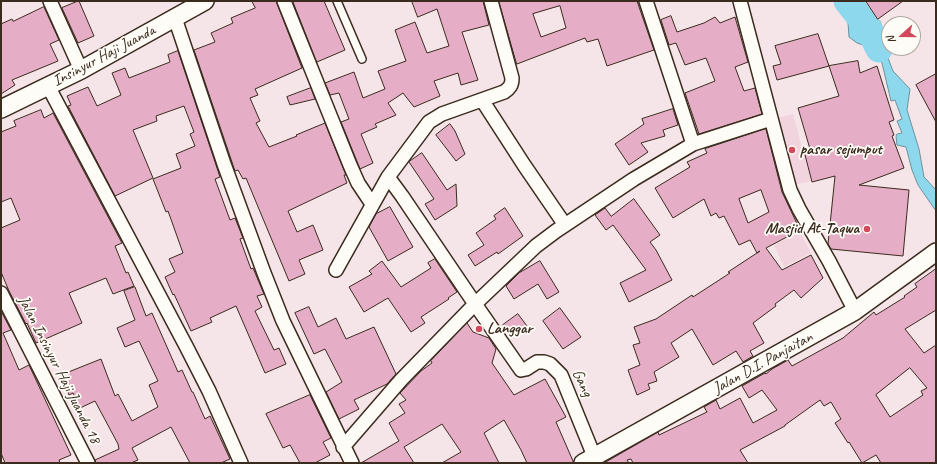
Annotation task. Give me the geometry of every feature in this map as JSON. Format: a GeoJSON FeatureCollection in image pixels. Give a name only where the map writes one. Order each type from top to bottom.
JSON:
{"type":"FeatureCollection","features":[{"type":"Feature","properties":{"kind":"street"},"geometry":{"type":"LineString","coordinates":[[50,1],[81,70]]}},
{"type":"Feature","properties":{"kind":"street","name":"Insinyur Haji Juanda"},"geometry":{"type":"LineString","coordinates":[[1,109],[81,70],[205,1]]}},
{"type":"Feature","properties":{"kind":"street"},"geometry":{"type":"LineString","coordinates":[[284,1],[350,165],[358,183],[372,204]]}},
{"type":"Feature","properties":{"kind":"street"},"geometry":{"type":"LineString","coordinates":[[336,270],[388,176],[432,119],[504,92],[509,89],[512,84],[512,78],[491,1]]}},
{"type":"Feature","properties":{"kind":"street"},"geometry":{"type":"LineString","coordinates":[[646,1],[693,144]]}},
{"type":"Feature","properties":{"kind":"street"},"geometry":{"type":"LineString","coordinates":[[740,1],[772,119],[786,180],[794,200],[855,310]]}},
{"type":"Feature","properties":{"kind":"street"},"geometry":{"type":"LineString","coordinates":[[174,18],[224,164],[264,274],[284,321],[343,447],[352,463]]}},
{"type":"Feature","properties":{"kind":"street"},"geometry":{"type":"LineString","coordinates":[[48,86],[186,346],[209,391],[241,463]]}},
{"type":"Feature","properties":{"kind":"street"},"geometry":{"type":"LineString","coordinates":[[482,100],[524,166],[565,225]]}},
{"type":"Feature","properties":{"kind":"street"},"geometry":{"type":"LineString","coordinates":[[343,447],[401,380],[475,304],[536,246],[634,179],[693,144],[772,119]]}},
{"type":"Feature","properties":{"kind":"street"},"geometry":{"type":"LineString","coordinates":[[388,176],[475,304]]}},
{"type":"Feature","properties":{"kind":"street","name":"Jalan D.I. Panjaitan"},"geometry":{"type":"LineString","coordinates":[[588,461],[855,310],[936,252]]}},
{"type":"Feature","properties":{"kind":"street","name":"Jalan Insinyur Haji Juanda 18"},"geometry":{"type":"LineString","coordinates":[[1,293],[88,463]]}},
{"type":"Feature","properties":{"kind":"street","name":"Gang"},"geometry":{"type":"LineString","coordinates":[[475,304],[521,370],[526,370],[537,362],[544,362],[550,364],[561,375],[588,461]]}},
{"type":"Feature","properties":{"kind":"lane"},"geometry":{"type":"LineString","coordinates":[[337,1],[362,59]]}},
{"type":"Feature","properties":{"kind":"shaded area","name":"pasar sejumput"},"geometry":{"type":"Polygon","coordinates":[[[793,114],[811,181],[791,186],[774,119],[793,114]]]}},
{"type":"Feature","properties":{"kind":"shaded area"},"geometry":{"type":"Polygon","coordinates":[[[800,232],[811,253],[784,267],[774,245],[800,232]]]}},
{"type":"Feature","properties":{"kind":"water"},"geometry":{"type":"Polygon","coordinates":[[[872,13],[877,22],[880,21],[881,56],[887,56],[893,71],[910,89],[907,110],[919,149],[924,177],[936,190],[936,211],[918,185],[912,170],[906,147],[897,145],[896,136],[897,134],[902,133],[897,121],[902,119],[895,100],[891,101],[882,63],[872,48],[857,43],[849,37],[848,23],[872,13]]]}},
{"type":"Feature","properties":{"kind":"building"},"geometry":{"type":"Polygon","coordinates":[[[79,1],[94,36],[78,43],[62,8],[79,1]]]}},
{"type":"Feature","properties":{"kind":"building"},"geometry":{"type":"Polygon","coordinates":[[[252,1],[276,1],[302,68],[255,89],[258,95],[250,98],[260,121],[256,123],[269,147],[325,123],[346,175],[344,175],[347,183],[288,211],[297,232],[313,225],[323,250],[299,260],[305,274],[289,281],[246,178],[243,179],[238,170],[235,171],[194,50],[215,42],[211,33],[233,23],[231,18],[255,8],[252,1]]]}},
{"type":"Feature","properties":{"kind":"building"},"geometry":{"type":"Polygon","coordinates":[[[293,1],[324,1],[345,50],[317,62],[293,1]]]}},
{"type":"Feature","properties":{"kind":"building"},"geometry":{"type":"Polygon","coordinates":[[[412,1],[483,1],[489,25],[462,32],[478,80],[461,85],[458,73],[434,81],[440,96],[414,107],[403,93],[388,103],[396,115],[375,124],[377,127],[361,134],[373,163],[360,169],[341,122],[349,119],[339,93],[330,95],[325,83],[354,72],[363,98],[385,89],[378,71],[406,61],[395,30],[415,22],[427,53],[449,46],[437,9],[418,17],[412,1]]]}},
{"type":"Feature","properties":{"kind":"building"},"geometry":{"type":"Polygon","coordinates":[[[499,1],[637,1],[654,50],[607,66],[598,39],[587,42],[585,38],[517,64],[499,1]],[[560,6],[533,14],[541,37],[566,28],[560,6]]]}},
{"type":"Feature","properties":{"kind":"building"},"geometry":{"type":"Polygon","coordinates":[[[866,1],[903,1],[881,16],[878,19],[866,1]]]}},
{"type":"Feature","properties":{"kind":"building"},"geometry":{"type":"Polygon","coordinates":[[[44,7],[59,40],[50,44],[58,61],[12,80],[15,85],[1,94],[1,24],[12,19],[13,21],[44,7]]]}},
{"type":"Feature","properties":{"kind":"building"},"geometry":{"type":"Polygon","coordinates":[[[671,16],[677,32],[704,23],[715,17],[720,23],[735,17],[748,62],[735,67],[744,91],[755,88],[762,114],[699,134],[685,93],[715,81],[706,58],[685,65],[676,43],[669,45],[661,20],[671,16]]]}},
{"type":"Feature","properties":{"kind":"building"},"geometry":{"type":"Polygon","coordinates":[[[818,34],[829,66],[777,80],[773,66],[781,64],[775,46],[818,34]]]}},
{"type":"Feature","properties":{"kind":"building"},"geometry":{"type":"Polygon","coordinates":[[[178,51],[220,177],[215,179],[230,220],[235,218],[243,238],[240,239],[251,269],[253,268],[264,294],[257,296],[262,307],[255,311],[274,350],[279,348],[286,364],[265,373],[236,306],[210,318],[212,322],[191,331],[165,277],[175,272],[169,259],[183,253],[168,211],[166,212],[153,179],[181,168],[176,154],[195,146],[190,134],[194,132],[184,106],[156,116],[157,121],[133,130],[153,178],[115,196],[68,106],[71,105],[67,96],[88,87],[97,106],[121,95],[112,73],[125,68],[129,78],[170,62],[168,55],[178,51]]]}},
{"type":"Feature","properties":{"kind":"building"},"geometry":{"type":"Polygon","coordinates":[[[858,61],[860,73],[877,66],[894,120],[889,122],[894,135],[892,136],[904,168],[859,185],[909,190],[903,256],[831,249],[828,244],[835,176],[812,182],[804,151],[810,149],[798,108],[839,96],[829,66],[858,61]]]}},
{"type":"Feature","properties":{"kind":"building"},"geometry":{"type":"Polygon","coordinates":[[[936,74],[936,122],[916,85],[936,74]]]}},
{"type":"Feature","properties":{"kind":"building"},"geometry":{"type":"Polygon","coordinates":[[[311,88],[315,99],[290,105],[287,97],[311,88]]]}},
{"type":"Feature","properties":{"kind":"building"},"geometry":{"type":"Polygon","coordinates":[[[673,109],[678,125],[663,130],[665,136],[641,143],[648,152],[629,165],[615,144],[644,124],[642,119],[673,109]]]}},
{"type":"Feature","properties":{"kind":"building"},"geometry":{"type":"Polygon","coordinates":[[[41,110],[44,118],[53,113],[122,243],[115,246],[126,273],[128,272],[134,286],[113,294],[106,278],[69,293],[82,323],[36,343],[27,323],[26,324],[9,291],[1,272],[1,228],[20,220],[11,198],[1,202],[1,132],[16,126],[14,121],[41,110]]]}},
{"type":"Feature","properties":{"kind":"building"},"geometry":{"type":"Polygon","coordinates":[[[450,124],[455,131],[465,154],[456,161],[436,135],[450,124]]]}},
{"type":"Feature","properties":{"kind":"building"},"geometry":{"type":"Polygon","coordinates":[[[766,129],[782,192],[800,230],[766,248],[782,270],[811,255],[823,278],[801,298],[794,290],[753,323],[764,343],[750,351],[753,356],[743,362],[736,351],[713,365],[692,329],[671,343],[679,357],[654,372],[657,381],[648,384],[650,389],[637,395],[628,370],[640,365],[633,345],[640,343],[634,327],[656,319],[692,295],[693,297],[730,273],[728,272],[757,253],[750,240],[739,245],[724,216],[719,218],[716,213],[711,216],[704,199],[673,218],[655,188],[690,167],[687,162],[707,153],[705,149],[766,129]],[[761,190],[739,199],[748,223],[769,212],[761,190]]]}},
{"type":"Feature","properties":{"kind":"building"},"geometry":{"type":"Polygon","coordinates":[[[422,153],[447,190],[456,184],[457,206],[435,220],[425,204],[434,199],[409,162],[422,153]]]}},
{"type":"Feature","properties":{"kind":"building"},"geometry":{"type":"Polygon","coordinates":[[[634,199],[660,235],[650,242],[672,280],[629,302],[620,283],[646,270],[613,225],[606,230],[595,215],[605,208],[611,216],[634,199]]]}},
{"type":"Feature","properties":{"kind":"building"},"geometry":{"type":"Polygon","coordinates":[[[390,207],[413,247],[388,261],[369,227],[376,214],[390,207]]]}},
{"type":"Feature","properties":{"kind":"building"},"geometry":{"type":"Polygon","coordinates":[[[505,208],[523,236],[498,254],[497,252],[475,266],[468,255],[484,245],[476,233],[496,219],[494,216],[505,208]]]}},
{"type":"Feature","properties":{"kind":"building"},"geometry":{"type":"Polygon","coordinates":[[[435,259],[457,292],[421,317],[425,323],[411,332],[388,298],[364,312],[349,287],[372,274],[369,271],[382,261],[401,287],[431,268],[428,263],[435,259]]]}},
{"type":"Feature","properties":{"kind":"building"},"geometry":{"type":"Polygon","coordinates":[[[540,261],[559,292],[547,299],[538,284],[514,299],[506,286],[519,273],[540,261]]]}},
{"type":"Feature","properties":{"kind":"building"},"geometry":{"type":"Polygon","coordinates":[[[936,269],[936,310],[905,329],[924,353],[936,345],[936,463],[881,463],[876,455],[862,463],[835,423],[841,419],[831,402],[824,406],[820,400],[785,426],[740,450],[748,463],[633,463],[631,459],[627,460],[629,463],[604,463],[658,432],[659,435],[707,412],[704,407],[716,400],[720,409],[740,398],[753,423],[777,410],[762,390],[749,398],[742,386],[765,373],[766,374],[788,360],[792,366],[843,338],[874,312],[876,315],[905,297],[904,296],[917,287],[915,284],[936,269]],[[910,368],[876,395],[890,417],[923,395],[921,391],[927,388],[910,368]]]}},
{"type":"Feature","properties":{"kind":"building"},"geometry":{"type":"Polygon","coordinates":[[[135,287],[146,316],[152,313],[178,372],[182,370],[205,419],[210,416],[230,459],[221,463],[190,463],[171,427],[132,448],[138,460],[131,463],[96,463],[95,460],[119,449],[118,444],[95,401],[80,408],[73,393],[69,395],[61,375],[101,359],[115,396],[118,394],[132,421],[158,407],[149,385],[158,381],[139,341],[125,347],[117,328],[135,320],[124,291],[135,287]]]}},
{"type":"Feature","properties":{"kind":"building"},"geometry":{"type":"Polygon","coordinates":[[[309,307],[318,327],[336,318],[346,339],[374,327],[396,374],[387,384],[354,400],[359,409],[339,419],[326,392],[342,382],[325,349],[314,354],[295,313],[309,307]]]}},
{"type":"Feature","properties":{"kind":"building"},"geometry":{"type":"Polygon","coordinates":[[[560,308],[581,337],[563,349],[543,321],[560,308]]]}},
{"type":"Feature","properties":{"kind":"building"},"geometry":{"type":"Polygon","coordinates":[[[1,311],[11,330],[3,333],[19,370],[29,365],[71,455],[59,460],[60,463],[5,463],[1,453],[1,311]]]}},
{"type":"Feature","properties":{"kind":"building"},"geometry":{"type":"Polygon","coordinates":[[[518,314],[527,326],[512,337],[503,325],[518,314]]]}},
{"type":"Feature","properties":{"kind":"building"},"geometry":{"type":"Polygon","coordinates":[[[467,323],[473,332],[489,338],[496,349],[492,363],[514,395],[545,379],[566,417],[556,422],[573,463],[527,463],[504,420],[484,433],[499,463],[442,463],[461,452],[442,424],[404,447],[414,463],[361,463],[399,441],[389,423],[405,413],[399,404],[406,400],[400,393],[421,371],[432,363],[431,361],[467,323]]]}},
{"type":"Feature","properties":{"kind":"building"},"geometry":{"type":"Polygon","coordinates":[[[310,395],[331,438],[323,442],[330,455],[315,463],[300,463],[290,445],[283,448],[266,414],[310,395]]]}},
{"type":"Feature","properties":{"kind":"waterway"},"geometry":{"type":"LineString","coordinates":[[847,1],[869,29],[879,49]]}},
{"type":"Feature","properties":{"kind":"place","name":"pasar sejumput"},"geometry":{"type":"Point","coordinates":[792,150]}},
{"type":"Feature","properties":{"kind":"place","name":"Masjid At-Taqwa"},"geometry":{"type":"Point","coordinates":[867,229]}},
{"type":"Feature","properties":{"kind":"place","name":"Langgar"},"geometry":{"type":"Point","coordinates":[479,329]}}]}
